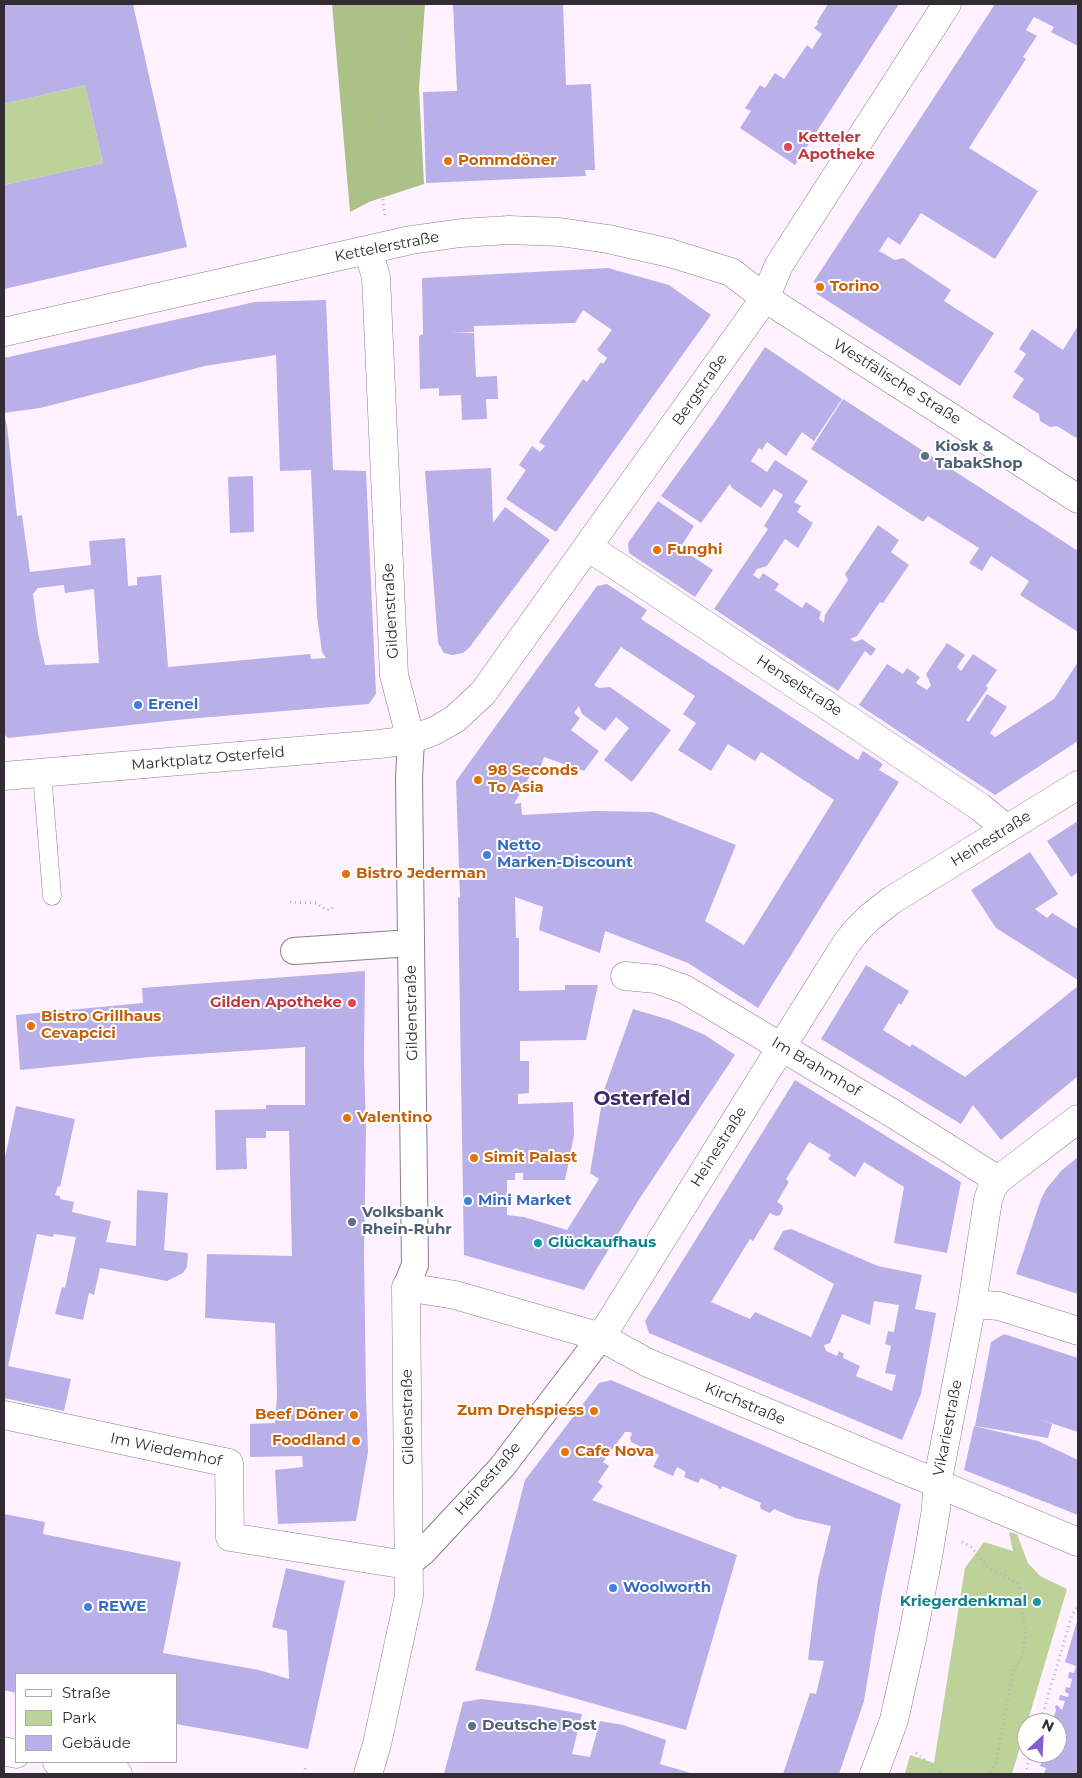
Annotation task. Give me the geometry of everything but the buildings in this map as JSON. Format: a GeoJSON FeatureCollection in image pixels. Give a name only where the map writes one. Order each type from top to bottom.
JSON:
{"type":"FeatureCollection","features":[{"type":"Feature","properties":{"kind":"street","name":"Bergstraße"},"geometry":{"type":"LineString","coordinates":[[411,740],[436,730],[455,719],[483,693],[765,298],[779,265],[948,4]]}},
{"type":"Feature","properties":{"kind":"street","name":"Kettelerstraße"},"geometry":{"type":"LineString","coordinates":[[4,332],[411,240],[461,233],[510,230],[560,232],[608,239],[670,253],[731,272],[765,298]]}},
{"type":"Feature","properties":{"kind":"street","name":"Gildenstraße"},"geometry":{"type":"LineString","coordinates":[[368,1774],[379,1734],[409,1596],[407,1565],[406,1287],[415,1265],[409,778],[411,740],[394,675],[376,277],[379,248]]}},
{"type":"Feature","properties":{"kind":"street","name":"Westfälische Straße"},"geometry":{"type":"LineString","coordinates":[[765,298],[1078,499]]}},
{"type":"Feature","properties":{"kind":"street","name":"Henselstraße"},"geometry":{"type":"LineString","coordinates":[[588,547],[980,806],[1007,829]]}},
{"type":"Feature","properties":{"kind":"street","name":"Marktplatz Osterfeld"},"geometry":{"type":"LineString","coordinates":[[4,776],[411,740]]}},
{"type":"Feature","properties":{"kind":"street","name":"Heinestraße"},"geometry":{"type":"LineString","coordinates":[[407,1565],[423,1552],[502,1467],[601,1337],[846,944],[869,918],[892,900],[1078,785]]}},
{"type":"Feature","properties":{"kind":"street"},"geometry":{"type":"LineString","coordinates":[[294,951],[411,943]]}},
{"type":"Feature","properties":{"kind":"street","name":"Im Brahmhof"},"geometry":{"type":"LineString","coordinates":[[625,976],[656,979],[684,989],[782,1046],[998,1180]]}},
{"type":"Feature","properties":{"kind":"street","name":"Vikariestraße"},"geometry":{"type":"LineString","coordinates":[[874,1774],[894,1720],[912,1640],[933,1527],[937,1484],[972,1304],[988,1200],[992,1188],[998,1180],[1078,1119]]}},
{"type":"Feature","properties":{"kind":"street","name":"Kirchstraße"},"geometry":{"type":"LineString","coordinates":[[406,1287],[455,1295],[601,1337],[646,1362],[1078,1542]]}},
{"type":"Feature","properties":{"kind":"street"},"geometry":{"type":"LineString","coordinates":[[972,1304],[999,1306],[1078,1331]]}},
{"type":"Feature","properties":{"kind":"street","name":"Im Wiedemhof"},"geometry":{"type":"LineString","coordinates":[[4,1415],[229,1463],[230,1537],[407,1565]]}},
{"type":"Feature","properties":{"kind":"street"},"geometry":{"type":"LineString","coordinates":[[62,1763],[118,1774]]}},
{"type":"Feature","properties":{"kind":"lane"},"geometry":{"type":"LineString","coordinates":[[42,773],[52,896]]}},
{"type":"Feature","properties":{"kind":"path"},"geometry":{"type":"LineString","coordinates":[[379,248],[374,140],[402,47],[399,4]]}},
{"type":"Feature","properties":{"kind":"path"},"geometry":{"type":"LineString","coordinates":[[290,902],[317,903],[326,910],[332,909],[332,906]]}},
{"type":"Feature","properties":{"kind":"path"},"geometry":{"type":"LineString","coordinates":[[933,1527],[971,1547],[987,1566],[1018,1584],[1021,1593],[1025,1637],[1023,1655],[1013,1672],[996,1763],[988,1774]]}},
{"type":"Feature","properties":{"kind":"path"},"geometry":{"type":"LineString","coordinates":[[1043,1713],[1072,1614],[1078,1606]]}},
{"type":"Feature","properties":{"kind":"path"},"geometry":{"type":"LineString","coordinates":[[304,1774],[306,1765]]}},
{"type":"Feature","properties":{"kind":"green space"},"geometry":{"type":"Polygon","coordinates":[[[332,4],[425,4],[419,89],[424,184],[369,202],[350,212],[332,4]]]}},
{"type":"Feature","properties":{"kind":"green space"},"geometry":{"type":"Polygon","coordinates":[[[85,85],[103,163],[4,185],[4,104],[85,85]]]}},
{"type":"Feature","properties":{"kind":"green space"},"geometry":{"type":"Polygon","coordinates":[[[1009,1532],[1017,1534],[1028,1563],[1040,1576],[1067,1589],[1030,1713],[1017,1713],[1017,1757],[1012,1774],[907,1774],[905,1773],[910,1755],[934,1763],[965,1568],[984,1542],[1013,1551],[1009,1532]]]}},
{"type":"Feature","properties":{"kind":"place","name":"Ketteler Apotheke"},"geometry":{"type":"Point","coordinates":[788,147]}},
{"type":"Feature","properties":{"kind":"place","name":"Pommdöner"},"geometry":{"type":"Point","coordinates":[448,161]}},
{"type":"Feature","properties":{"kind":"place","name":"Torino"},"geometry":{"type":"Point","coordinates":[820,287]}},
{"type":"Feature","properties":{"kind":"place","name":"Kiosk & TabakShop"},"geometry":{"type":"Point","coordinates":[925,456]}},
{"type":"Feature","properties":{"kind":"place","name":"Funghi"},"geometry":{"type":"Point","coordinates":[657,550]}},
{"type":"Feature","properties":{"kind":"place","name":"Erenel"},"geometry":{"type":"Point","coordinates":[138,705]}},
{"type":"Feature","properties":{"kind":"place","name":"98 Seconds To Asia"},"geometry":{"type":"Point","coordinates":[478,780]}},
{"type":"Feature","properties":{"kind":"place","name":"Netto Marken-Discount"},"geometry":{"type":"Point","coordinates":[487,855]}},
{"type":"Feature","properties":{"kind":"place","name":"Bistro Jederman"},"geometry":{"type":"Point","coordinates":[346,874]}},
{"type":"Feature","properties":{"kind":"place","name":"Gilden Apotheke"},"geometry":{"type":"Point","coordinates":[352,1003]}},
{"type":"Feature","properties":{"kind":"place","name":"Bistro Grillhaus Cevapcici"},"geometry":{"type":"Point","coordinates":[31,1026]}},
{"type":"Feature","properties":{"kind":"place","name":"Valentino"},"geometry":{"type":"Point","coordinates":[347,1118]}},
{"type":"Feature","properties":{"kind":"place","name":"Simit Palast"},"geometry":{"type":"Point","coordinates":[474,1158]}},
{"type":"Feature","properties":{"kind":"place","name":"Mini Market"},"geometry":{"type":"Point","coordinates":[468,1201]}},
{"type":"Feature","properties":{"kind":"place","name":"Volksbank Rhein-Ruhr"},"geometry":{"type":"Point","coordinates":[352,1222]}},
{"type":"Feature","properties":{"kind":"place","name":"Glückaufhaus"},"geometry":{"type":"Point","coordinates":[538,1243]}},
{"type":"Feature","properties":{"kind":"place","name":"Zum Drehspiess"},"geometry":{"type":"Point","coordinates":[594,1411]}},
{"type":"Feature","properties":{"kind":"place","name":"Beef Döner"},"geometry":{"type":"Point","coordinates":[354,1415]}},
{"type":"Feature","properties":{"kind":"place","name":"Foodland"},"geometry":{"type":"Point","coordinates":[356,1441]}},
{"type":"Feature","properties":{"kind":"place","name":"Cafe Nova"},"geometry":{"type":"Point","coordinates":[565,1452]}},
{"type":"Feature","properties":{"kind":"place","name":"Woolworth"},"geometry":{"type":"Point","coordinates":[613,1588]}},
{"type":"Feature","properties":{"kind":"place","name":"Kriegerdenkmal"},"geometry":{"type":"Point","coordinates":[1037,1602]}},
{"type":"Feature","properties":{"kind":"place","name":"REWE"},"geometry":{"type":"Point","coordinates":[88,1607]}},
{"type":"Feature","properties":{"kind":"place","name":"Deutsche Post"},"geometry":{"type":"Point","coordinates":[472,1726]}},
{"type":"Feature","properties":{"kind":"district","name":"Osterfeld"},"geometry":{"type":"Point","coordinates":[642,1099]}}]}
